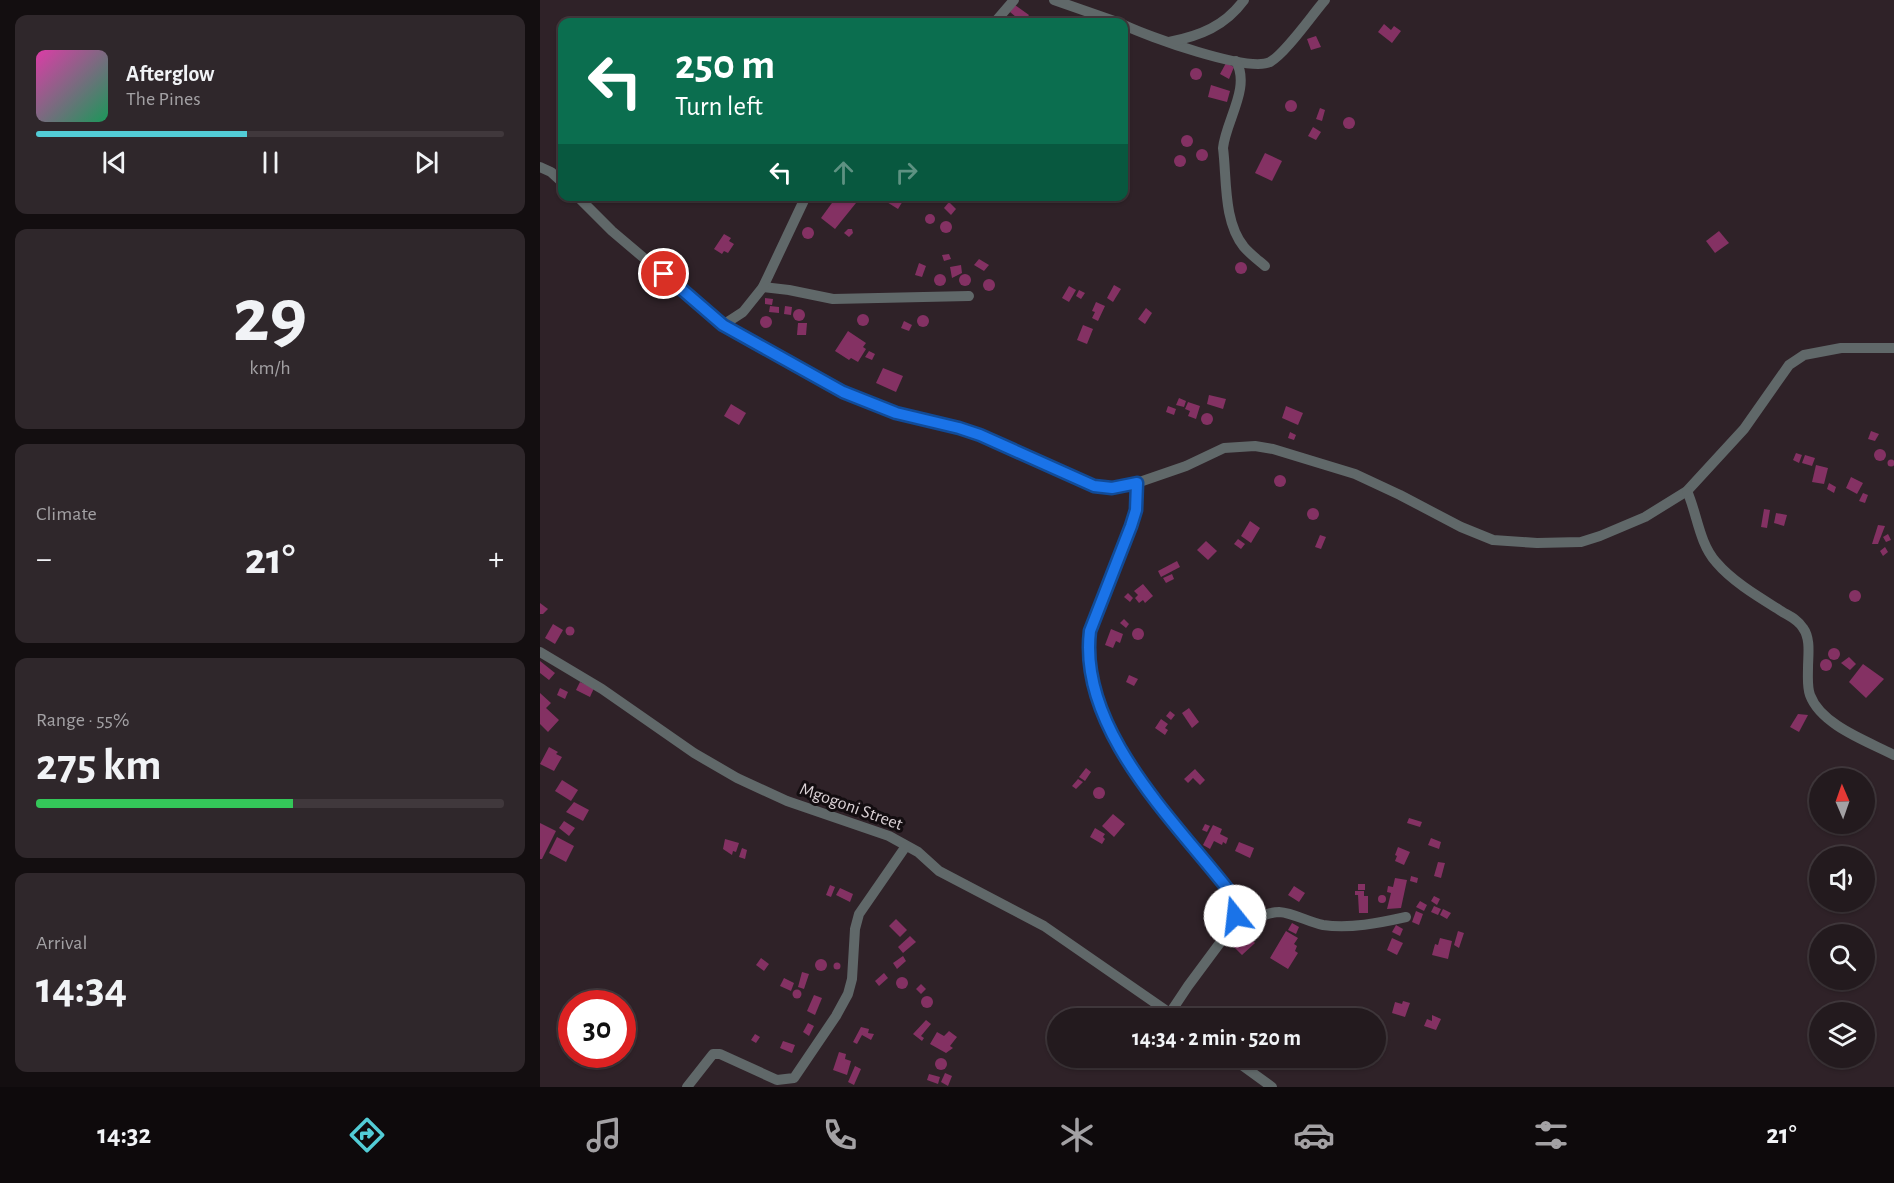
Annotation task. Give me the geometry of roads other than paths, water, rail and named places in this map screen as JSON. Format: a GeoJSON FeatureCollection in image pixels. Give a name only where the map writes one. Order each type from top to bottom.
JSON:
{"type":"FeatureCollection","features":[{"type":"Feature","properties":{"kind":"street"},"geometry":{"type":"LineString","coordinates":[[998,18],[1014,0]]}},
{"type":"Feature","properties":{"kind":"street"},"geometry":{"type":"LineString","coordinates":[[1054,0],[1106,18]]}},
{"type":"Feature","properties":{"kind":"street"},"geometry":{"type":"LineString","coordinates":[[1165,43],[1197,36],[1222,23],[1236,11],[1244,0]]}},
{"type":"Feature","properties":{"kind":"street"},"geometry":{"type":"LineString","coordinates":[[1128,27],[1165,43],[1236,61],[1261,64],[1270,62],[1279,54],[1324,0]]}},
{"type":"Feature","properties":{"kind":"street"},"geometry":{"type":"LineString","coordinates":[[1236,61],[1240,68],[1241,87],[1224,136],[1223,148],[1230,219],[1244,248],[1265,266]]}},
{"type":"Feature","properties":{"kind":"street"},"geometry":{"type":"LineString","coordinates":[[540,167],[558,178]]}},
{"type":"Feature","properties":{"kind":"street"},"geometry":{"type":"LineString","coordinates":[[582,201],[612,231],[723,325],[843,392],[896,413],[980,435],[1094,486],[1112,488],[1137,483],[1186,466],[1224,448],[1241,446],[1273,449],[1333,466],[1374,482],[1475,534],[1493,540],[1537,543],[1581,542],[1645,517],[1687,490],[1744,429],[1795,360],[1812,352],[1841,348],[1894,348]]}},
{"type":"Feature","properties":{"kind":"street"},"geometry":{"type":"LineString","coordinates":[[723,325],[743,312],[763,287],[804,201]]}},
{"type":"Feature","properties":{"kind":"street"},"geometry":{"type":"LineString","coordinates":[[763,287],[833,299],[969,296]]}},
{"type":"Feature","properties":{"kind":"street"},"geometry":{"type":"LineString","coordinates":[[1137,483],[1136,510],[1131,526],[1090,631],[1088,645],[1090,672],[1099,700],[1120,748],[1147,790],[1230,892],[1236,904],[1231,928],[1188,986],[1178,1008]]}},
{"type":"Feature","properties":{"kind":"street"},"geometry":{"type":"LineString","coordinates":[[1687,490],[1705,544],[1716,563],[1757,596],[1791,616],[1803,628],[1809,646],[1808,687],[1816,706],[1824,716],[1842,729],[1894,755]]}},
{"type":"Feature","properties":{"kind":"street","name":"Mgogoni Street"},"geometry":{"type":"LineString","coordinates":[[540,652],[602,688],[694,753],[737,778],[787,801],[889,836],[918,852],[939,871],[1044,926],[1162,1008]]}},
{"type":"Feature","properties":{"kind":"street"},"geometry":{"type":"LineString","coordinates":[[687,1087],[713,1054],[720,1054],[777,1080],[794,1078],[836,1016],[848,994],[852,979],[855,929],[859,914],[906,846]]}},
{"type":"Feature","properties":{"kind":"street"},"geometry":{"type":"LineString","coordinates":[[1231,928],[1244,926],[1262,916],[1278,912],[1335,926],[1406,917]]}},
{"type":"Feature","properties":{"kind":"street"},"geometry":{"type":"LineString","coordinates":[[1246,1068],[1272,1087]]}}]}
